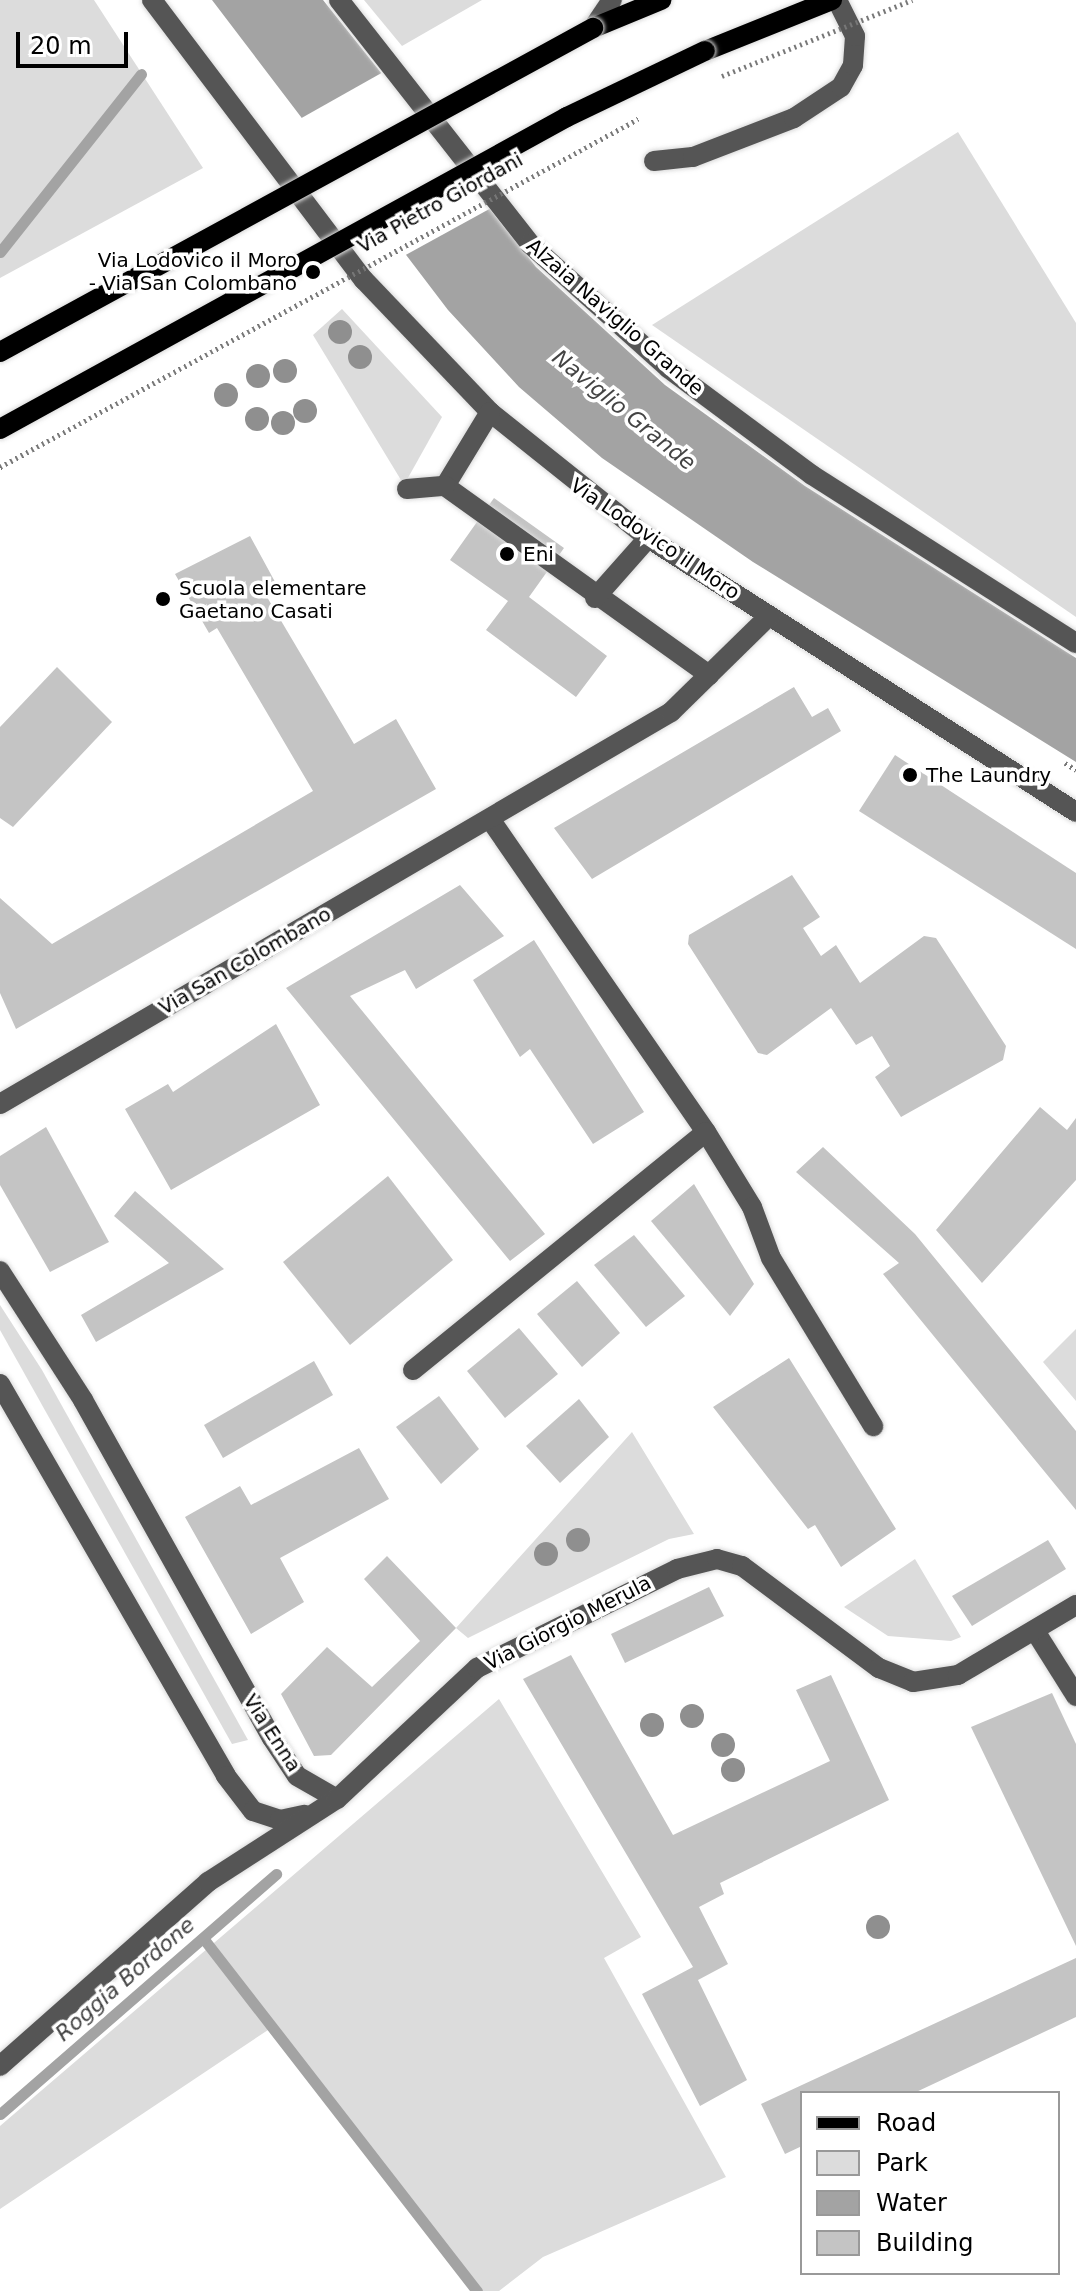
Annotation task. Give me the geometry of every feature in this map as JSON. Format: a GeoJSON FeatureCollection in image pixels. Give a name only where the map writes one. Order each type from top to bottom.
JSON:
{"type":"FeatureCollection","features":[{"type":"Feature","properties":{"kind":"main road"},"geometry":{"type":"LineString","coordinates":[[0,352],[593,28],[661,0]]}},
{"type":"Feature","properties":{"kind":"main road","name":"Via Pietro Giordani"},"geometry":{"type":"LineString","coordinates":[[0,429],[567,117],[835,0]]}},
{"type":"Feature","properties":{"kind":"street","name":"Via Lodovico il Moro"},"geometry":{"type":"LineString","coordinates":[[152,0],[364,280],[490,412],[648,538],[1076,812]]}},
{"type":"Feature","properties":{"kind":"street","name":"Alzaia Naviglio Grande"},"geometry":{"type":"LineString","coordinates":[[339,0],[530,244],[668,368],[812,475],[1076,643]]}},
{"type":"Feature","properties":{"kind":"street"},"geometry":{"type":"LineString","coordinates":[[593,28],[612,0]]}},
{"type":"Feature","properties":{"kind":"street"},"geometry":{"type":"LineString","coordinates":[[654,161],[693,157],[794,118],[841,87],[853,65],[855,36],[835,0]]}},
{"type":"Feature","properties":{"kind":"street"},"geometry":{"type":"LineString","coordinates":[[445,486],[490,412]]}},
{"type":"Feature","properties":{"kind":"street"},"geometry":{"type":"LineString","coordinates":[[407,489],[445,486],[595,598],[709,675]]}},
{"type":"Feature","properties":{"kind":"street"},"geometry":{"type":"LineString","coordinates":[[595,598],[648,538]]}},
{"type":"Feature","properties":{"kind":"street","name":"Via San Colombano"},"geometry":{"type":"LineString","coordinates":[[0,1104],[671,712],[769,616]]}},
{"type":"Feature","properties":{"kind":"street"},"geometry":{"type":"LineString","coordinates":[[490,819],[706,1132],[752,1207],[771,1258],[873,1426]]}},
{"type":"Feature","properties":{"kind":"street"},"geometry":{"type":"LineString","coordinates":[[413,1370],[706,1132]]}},
{"type":"Feature","properties":{"kind":"street","name":"Via Enna"},"geometry":{"type":"LineString","coordinates":[[0,1271],[83,1400],[272,1738],[297,1776],[337,1799]]}},
{"type":"Feature","properties":{"kind":"street"},"geometry":{"type":"LineString","coordinates":[[0,1384],[226,1776],[253,1811],[280,1820],[337,1799]]}},
{"type":"Feature","properties":{"kind":"street","name":"Via Giorgio Merula"},"geometry":{"type":"LineString","coordinates":[[0,2066],[208,1882],[337,1799],[477,1668],[690,1565],[717,1559],[742,1566],[879,1668],[913,1682],[958,1675],[1076,1605]]}},
{"type":"Feature","properties":{"kind":"street"},"geometry":{"type":"LineString","coordinates":[[1035,1631],[1076,1696]]}},
{"type":"Feature","properties":{"kind":"path"},"geometry":{"type":"LineString","coordinates":[[705,83],[912,0]]}},
{"type":"Feature","properties":{"kind":"path","name":"Via Pietro Giordani"},"geometry":{"type":"LineString","coordinates":[[0,467],[644,116]]}},
{"type":"Feature","properties":{"kind":"path"},"geometry":{"type":"LineString","coordinates":[[1065,763],[1076,770]]}},
{"type":"Feature","properties":{"kind":"green space"},"geometry":{"type":"Polygon","coordinates":[[[0,0],[94,0],[203,168],[0,278],[0,0]]]}},
{"type":"Feature","properties":{"kind":"green space"},"geometry":{"type":"Polygon","coordinates":[[[364,0],[482,0],[402,46],[364,0]]]}},
{"type":"Feature","properties":{"kind":"green space"},"geometry":{"type":"Polygon","coordinates":[[[958,132],[1076,323],[1076,617],[652,325],[958,132]]]}},
{"type":"Feature","properties":{"kind":"green space"},"geometry":{"type":"Polygon","coordinates":[[[342,309],[442,417],[404,485],[313,335],[342,309]]]}},
{"type":"Feature","properties":{"kind":"green space"},"geometry":{"type":"Polygon","coordinates":[[[0,1305],[42,1370],[248,1740],[232,1744],[0,1330],[0,1305]]]}},
{"type":"Feature","properties":{"kind":"green space"},"geometry":{"type":"Polygon","coordinates":[[[1076,1329],[1076,1401],[1043,1362],[1076,1329]]]}},
{"type":"Feature","properties":{"kind":"green space"},"geometry":{"type":"Polygon","coordinates":[[[632,1432],[694,1534],[669,1539],[468,1638],[456,1628],[632,1432]]]}},
{"type":"Feature","properties":{"kind":"green space"},"geometry":{"type":"Polygon","coordinates":[[[915,1559],[961,1637],[951,1641],[888,1636],[844,1607],[915,1559]]]}},
{"type":"Feature","properties":{"kind":"green space"},"geometry":{"type":"Polygon","coordinates":[[[499,1699],[641,1937],[604,1958],[726,2177],[543,2257],[499,2291],[475,2291],[268,2030],[0,2209],[0,2126],[499,1699]]]}},
{"type":"Feature","properties":{"kind":"water","name":"Naviglio Grande"},"geometry":{"type":"Polygon","coordinates":[[[212,0],[323,0],[536,267],[665,385],[805,486],[1076,658],[1076,762],[753,562],[602,458],[519,387],[448,310],[212,0]]]}},
{"type":"Feature","properties":{"kind":"pier"},"geometry":{"type":"Polygon","coordinates":[[[385,71],[493,207],[402,257],[298,120],[385,71]]]}},
{"type":"Feature","properties":{"kind":"building"},"geometry":{"type":"Polygon","coordinates":[[[494,498],[564,548],[529,597],[607,656],[576,697],[486,630],[508,601],[450,560],[494,498]]]}},
{"type":"Feature","properties":{"kind":"building"},"geometry":{"type":"Polygon","coordinates":[[[250,536],[280,591],[267,597],[354,744],[396,719],[436,789],[16,1029],[0,993],[0,898],[52,944],[313,791],[217,628],[209,633],[175,574],[250,536]]]}},
{"type":"Feature","properties":{"kind":"building"},"geometry":{"type":"Polygon","coordinates":[[[57,667],[112,722],[13,827],[0,818],[0,727],[57,667]]]}},
{"type":"Feature","properties":{"kind":"building"},"geometry":{"type":"Polygon","coordinates":[[[794,687],[812,717],[828,708],[841,731],[592,879],[554,828],[794,687]]]}},
{"type":"Feature","properties":{"kind":"building"},"geometry":{"type":"Polygon","coordinates":[[[895,755],[1076,873],[1076,949],[859,811],[895,755]]]}},
{"type":"Feature","properties":{"kind":"building"},"geometry":{"type":"Polygon","coordinates":[[[792,875],[820,917],[803,928],[821,956],[836,945],[860,983],[924,936],[936,938],[1006,1046],[1003,1060],[901,1117],[875,1077],[890,1066],[872,1036],[856,1045],[831,1008],[767,1055],[758,1053],[688,944],[689,935],[792,875]]]}},
{"type":"Feature","properties":{"kind":"building"},"geometry":{"type":"Polygon","coordinates":[[[460,885],[504,936],[416,989],[405,970],[350,996],[545,1234],[510,1261],[286,988],[460,885]]]}},
{"type":"Feature","properties":{"kind":"building"},"geometry":{"type":"Polygon","coordinates":[[[534,940],[644,1112],[593,1144],[530,1049],[520,1057],[473,980],[534,940]]]}},
{"type":"Feature","properties":{"kind":"building"},"geometry":{"type":"Polygon","coordinates":[[[276,1024],[320,1105],[171,1190],[125,1109],[168,1084],[173,1092],[276,1024]]]}},
{"type":"Feature","properties":{"kind":"building"},"geometry":{"type":"Polygon","coordinates":[[[1040,1107],[1067,1130],[1076,1118],[1076,1180],[982,1283],[936,1230],[1040,1107]]]}},
{"type":"Feature","properties":{"kind":"building"},"geometry":{"type":"Polygon","coordinates":[[[46,1127],[109,1242],[50,1272],[0,1185],[0,1156],[46,1127]]]}},
{"type":"Feature","properties":{"kind":"building"},"geometry":{"type":"Polygon","coordinates":[[[823,1147],[915,1234],[1076,1431],[1076,1510],[883,1274],[899,1263],[796,1172],[823,1147]]]}},
{"type":"Feature","properties":{"kind":"building"},"geometry":{"type":"Polygon","coordinates":[[[388,1176],[453,1260],[350,1345],[283,1262],[388,1176]]]}},
{"type":"Feature","properties":{"kind":"building"},"geometry":{"type":"Polygon","coordinates":[[[694,1184],[754,1284],[730,1316],[651,1221],[694,1184]]]}},
{"type":"Feature","properties":{"kind":"building"},"geometry":{"type":"Polygon","coordinates":[[[135,1191],[224,1269],[96,1342],[81,1315],[169,1263],[114,1216],[135,1191]]]}},
{"type":"Feature","properties":{"kind":"building"},"geometry":{"type":"Polygon","coordinates":[[[634,1235],[685,1296],[646,1327],[594,1265],[634,1235]]]}},
{"type":"Feature","properties":{"kind":"building"},"geometry":{"type":"Polygon","coordinates":[[[577,1281],[620,1333],[582,1367],[537,1314],[577,1281]]]}},
{"type":"Feature","properties":{"kind":"building"},"geometry":{"type":"Polygon","coordinates":[[[519,1328],[558,1374],[505,1418],[467,1371],[519,1328]]]}},
{"type":"Feature","properties":{"kind":"building"},"geometry":{"type":"Polygon","coordinates":[[[789,1358],[896,1529],[841,1567],[815,1525],[808,1529],[713,1407],[789,1358]]]}},
{"type":"Feature","properties":{"kind":"building"},"geometry":{"type":"Polygon","coordinates":[[[314,1361],[333,1395],[223,1458],[204,1425],[314,1361]]]}},
{"type":"Feature","properties":{"kind":"building"},"geometry":{"type":"Polygon","coordinates":[[[439,1396],[479,1449],[441,1484],[396,1427],[439,1396]]]}},
{"type":"Feature","properties":{"kind":"building"},"geometry":{"type":"Polygon","coordinates":[[[579,1399],[609,1437],[560,1483],[526,1446],[579,1399]]]}},
{"type":"Feature","properties":{"kind":"building"},"geometry":{"type":"Polygon","coordinates":[[[359,1448],[389,1499],[280,1558],[304,1602],[251,1634],[185,1517],[240,1486],[251,1505],[359,1448]]]}},
{"type":"Feature","properties":{"kind":"building"},"geometry":{"type":"Polygon","coordinates":[[[1048,1540],[1066,1569],[972,1626],[952,1596],[1048,1540]]]}},
{"type":"Feature","properties":{"kind":"building"},"geometry":{"type":"Polygon","coordinates":[[[387,1556],[456,1628],[331,1755],[314,1756],[281,1694],[327,1647],[372,1687],[420,1641],[364,1579],[387,1556]]]}},
{"type":"Feature","properties":{"kind":"building"},"geometry":{"type":"Polygon","coordinates":[[[709,1587],[724,1616],[625,1663],[611,1634],[709,1587]]]}},
{"type":"Feature","properties":{"kind":"building"},"geometry":{"type":"Polygon","coordinates":[[[571,1655],[673,1835],[830,1761],[796,1690],[831,1675],[889,1800],[720,1883],[724,1894],[699,1907],[728,1964],[698,1980],[747,2080],[700,2106],[642,1994],[693,1967],[523,1679],[571,1655]]]}},
{"type":"Feature","properties":{"kind":"building"},"geometry":{"type":"Polygon","coordinates":[[[1052,1693],[1076,1744],[1076,1946],[971,1727],[1052,1693]]]}},
{"type":"Feature","properties":{"kind":"building"},"geometry":{"type":"Polygon","coordinates":[[[1076,1958],[1076,2017],[918,2091],[800,2091],[800,2147],[785,2154],[761,2104],[1076,1958]]]}},
{"type":"Feature","properties":{"kind":"waterway","name":"Roggia Bordone"},"geometry":{"type":"LineString","coordinates":[[0,252],[141,74]]}},
{"type":"Feature","properties":{"kind":"waterway","name":"Roggia Bordone"},"geometry":{"type":"LineString","coordinates":[[0,2114],[276,1874]]}},
{"type":"Feature","properties":{"kind":"waterway"},"geometry":{"type":"LineString","coordinates":[[203,1938],[477,2291]]}},
{"type":"Feature","properties":{"kind":"place","name":"Via Lodovico il Moro - Via San Colombano"},"geometry":{"type":"Point","coordinates":[313,272]}},
{"type":"Feature","properties":{"kind":"place","name":"Eni"},"geometry":{"type":"Point","coordinates":[507,554]}},
{"type":"Feature","properties":{"kind":"place","name":"Scuola elementare Gaetano Casati"},"geometry":{"type":"Point","coordinates":[163,599]}},
{"type":"Feature","properties":{"kind":"place","name":"The Laundry"},"geometry":{"type":"Point","coordinates":[910,775]}}]}
